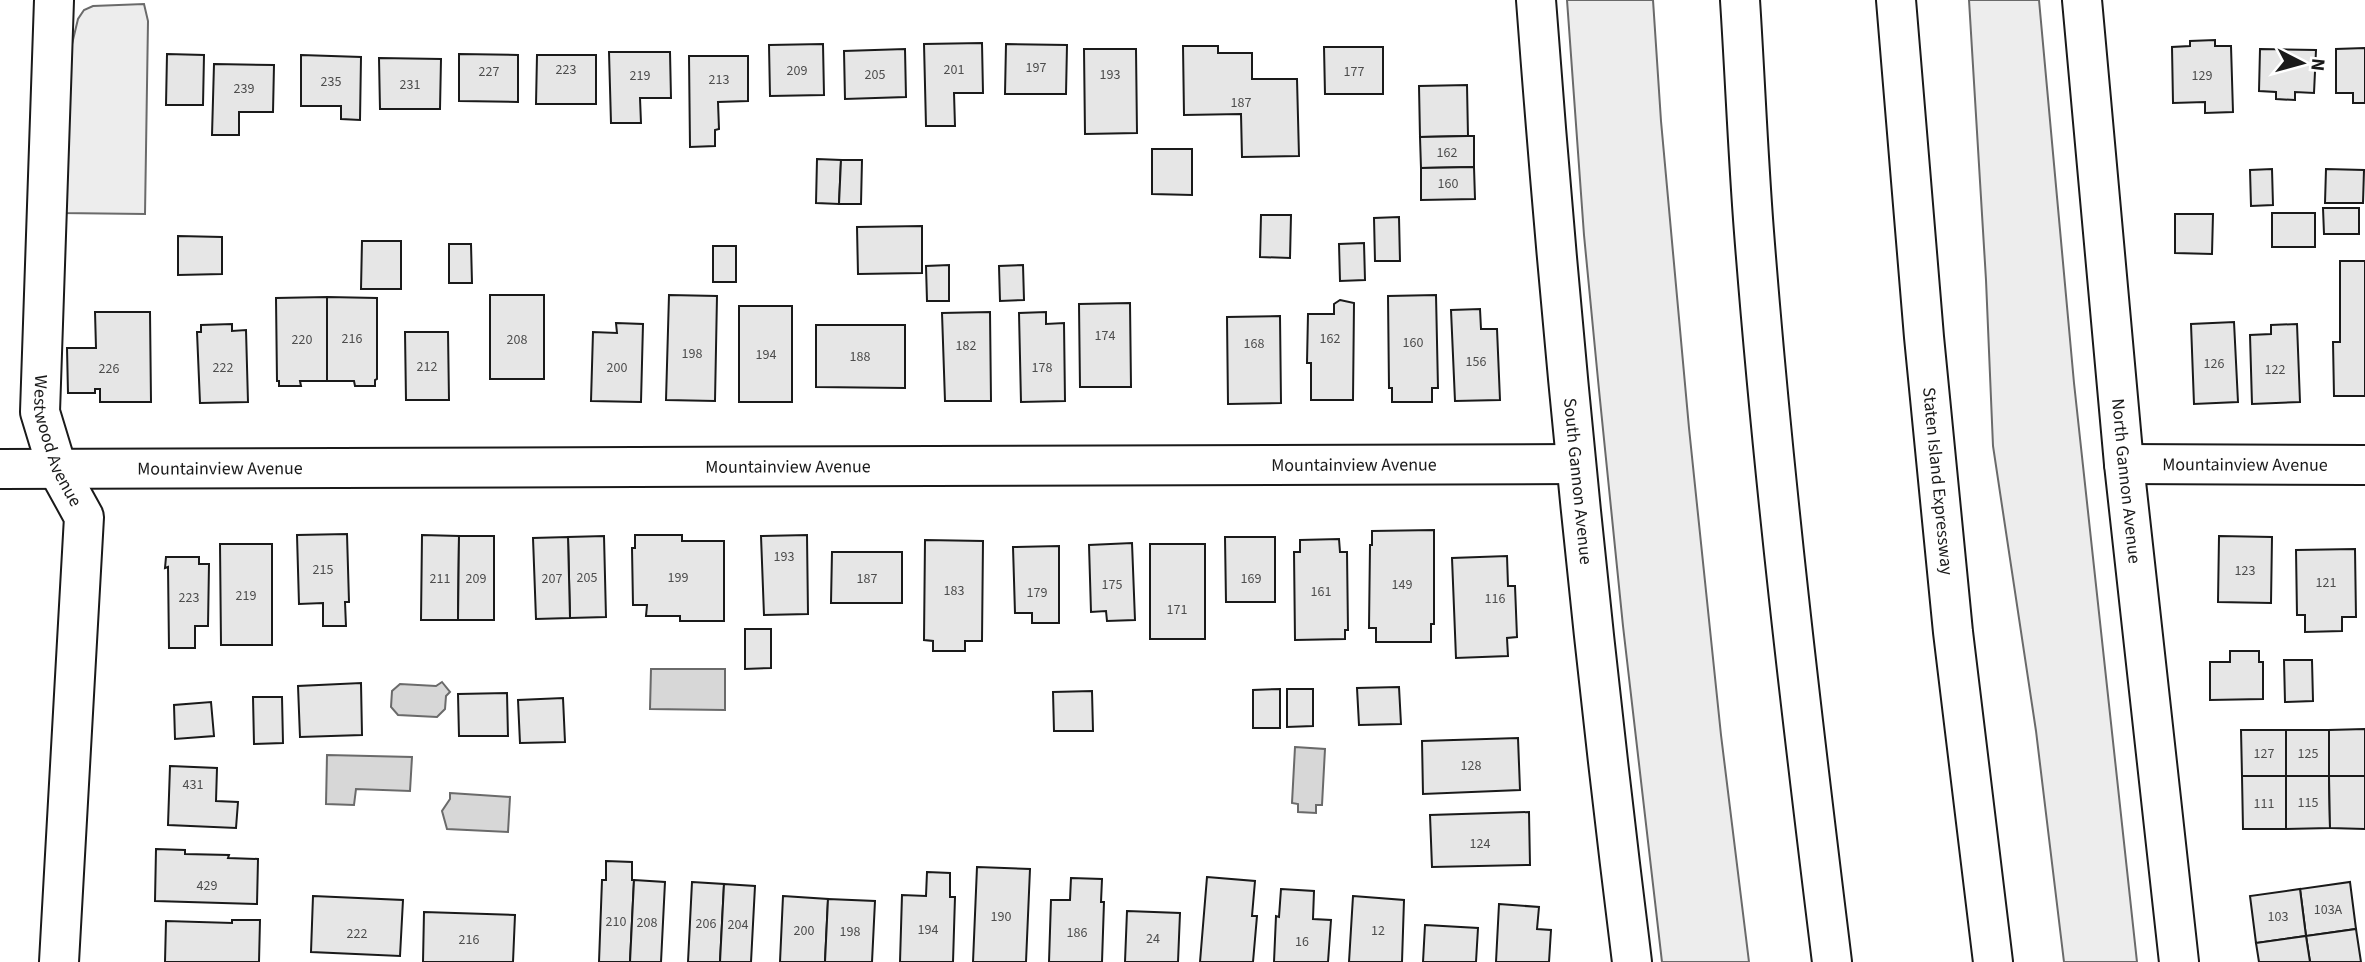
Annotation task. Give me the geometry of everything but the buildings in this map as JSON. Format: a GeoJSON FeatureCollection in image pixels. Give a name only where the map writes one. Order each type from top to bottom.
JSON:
{"type":"FeatureCollection","features":[{"type":"Feature","properties":{"kind":"main road","name":"Westwood Avenue"},"geometry":{"type":"LineString","coordinates":[[54,0],[40,412],[57,468],[84,517],[59,962]]}},
{"type":"Feature","properties":{"kind":"main road","name":"South Gannon Avenue"},"geometry":{"type":"LineString","coordinates":[[1536,0],[1576,464],[1632,962]]}},
{"type":"Feature","properties":{"kind":"main road"},"geometry":{"type":"LineString","coordinates":[[1740,0],[1754,232],[1765,352],[1832,962]]}},
{"type":"Feature","properties":{"kind":"main road","name":"Staten Island Expressway"},"geometry":{"type":"LineString","coordinates":[[1899,0],[1921,310],[1953,632],[1993,962]]}},
{"type":"Feature","properties":{"kind":"main road","name":"North Gannon Avenue"},"geometry":{"type":"LineString","coordinates":[[2082,0],[2124,464],[2179,962]]}},
{"type":"Feature","properties":{"kind":"main road","name":"Mountainview Avenue"},"geometry":{"type":"LineString","coordinates":[[0,469],[1576,464]]}},
{"type":"Feature","properties":{"kind":"main road","name":"Mountainview Avenue"},"geometry":{"type":"LineString","coordinates":[[2124,464],[2365,465]]}},
{"type":"Feature","properties":{"kind":"shaded area"},"geometry":{"type":"Polygon","coordinates":[[[1567,0],[1653,0],[1661,121],[1689,428],[1721,735],[1749,962],[1662,962],[1599,390],[1584,235],[1567,0]]]}},
{"type":"Feature","properties":{"kind":"shaded area"},"geometry":{"type":"Polygon","coordinates":[[[1969,0],[2039,0],[2074,383],[2137,962],[2064,962],[2036,731],[1993,446],[1969,0]]]}},
{"type":"Feature","properties":{"kind":"shaded area"},"geometry":{"type":"Polygon","coordinates":[[[144,4],[148,21],[145,214],[60,213],[72,44],[78,19],[84,10],[93,6],[144,4]]]}},
{"type":"Feature","properties":{"kind":"shaded area"},"geometry":{"type":"Polygon","coordinates":[[[651,669],[725,669],[725,710],[650,709],[651,669]]]}},
{"type":"Feature","properties":{"kind":"shaded area"},"geometry":{"type":"Polygon","coordinates":[[[442,682],[450,692],[446,696],[445,709],[437,717],[398,715],[391,707],[392,691],[400,684],[436,686],[442,682]]]}},
{"type":"Feature","properties":{"kind":"shaded area"},"geometry":{"type":"Polygon","coordinates":[[[1295,747],[1325,749],[1322,805],[1316,805],[1316,813],[1298,812],[1298,804],[1292,803],[1295,747]]]}},
{"type":"Feature","properties":{"kind":"shaded area"},"geometry":{"type":"Polygon","coordinates":[[[327,755],[412,757],[410,791],[356,789],[354,805],[326,804],[327,755]]]}},
{"type":"Feature","properties":{"kind":"shaded area"},"geometry":{"type":"Polygon","coordinates":[[[450,793],[510,797],[508,832],[447,829],[442,811],[450,799],[450,793]]]}}]}
